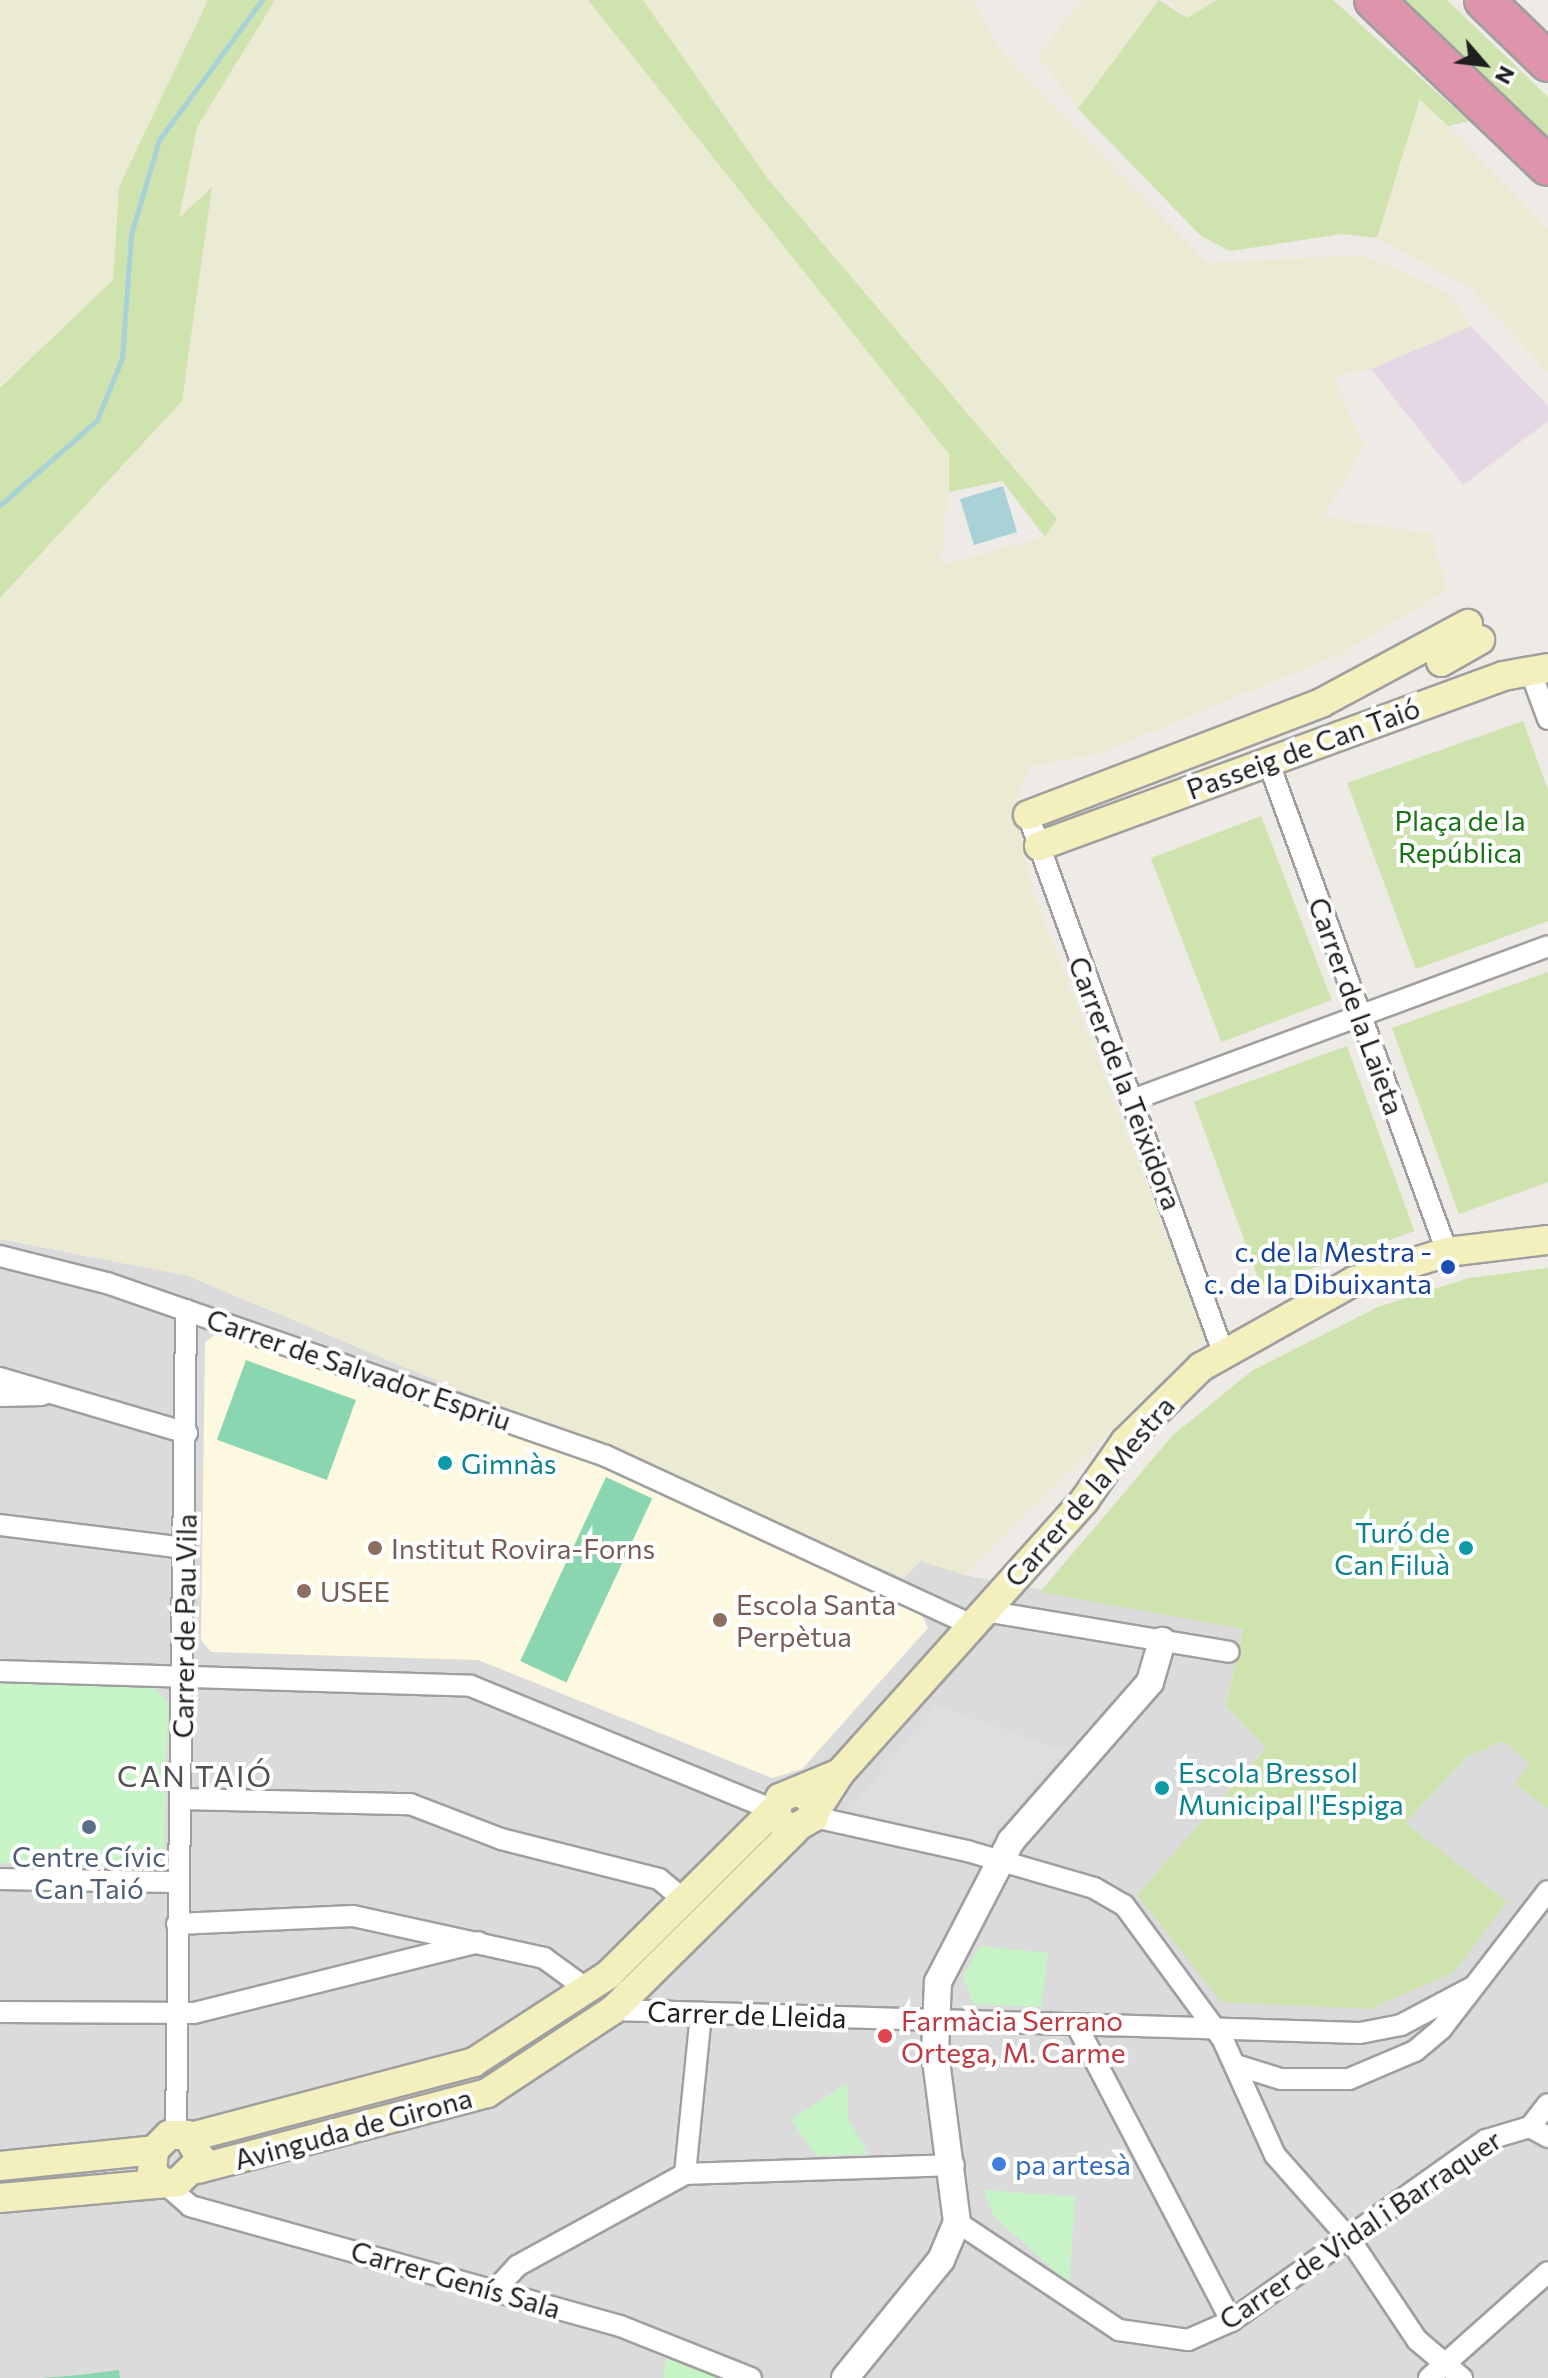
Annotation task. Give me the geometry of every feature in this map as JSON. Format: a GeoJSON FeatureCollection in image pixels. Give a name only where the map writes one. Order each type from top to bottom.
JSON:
{"type":"FeatureCollection","features":[{"type":"Feature","properties":{"kind":"highway"},"geometry":{"type":"LineString","coordinates":[[1374,0],[1548,166]]}},
{"type":"Feature","properties":{"kind":"highway"},"geometry":{"type":"LineString","coordinates":[[1484,0],[1548,62]]}},
{"type":"Feature","properties":{"kind":"main road","name":"Passeig de Can Taió"},"geometry":{"type":"LineString","coordinates":[[1028,815],[1321,703],[1474,632],[1298,736],[1077,821],[1049,842]]}},
{"type":"Feature","properties":{"kind":"main road","name":"Passeig de Can Taió"},"geometry":{"type":"LineString","coordinates":[[1049,842],[1268,761],[1539,669]]}},
{"type":"Feature","properties":{"kind":"main road","name":"Carrer de la Mestra"},"geometry":{"type":"LineString","coordinates":[[978,1618],[1152,1412],[1223,1352],[1324,1293],[1447,1252],[1548,1240]]}},
{"type":"Feature","properties":{"kind":"main road","name":"Avinguda de Girona"},"geometry":{"type":"LineString","coordinates":[[0,2166],[174,2140],[460,2069],[588,1990],[684,1900],[840,1773],[978,1618]]}},
{"type":"Feature","properties":{"kind":"main road","name":"Avinguda de Girona"},"geometry":{"type":"LineString","coordinates":[[164,2183],[198,2169],[470,2100],[613,2010],[791,1812]]}},
{"type":"Feature","properties":{"kind":"main road"},"geometry":{"type":"LineString","coordinates":[[588,1990],[613,2010]]}},
{"type":"Feature","properties":{"kind":"main road"},"geometry":{"type":"LineString","coordinates":[[164,2183],[152,2172],[174,2140],[202,2153],[198,2169]]}},
{"type":"Feature","properties":{"kind":"main road"},"geometry":{"type":"LineString","coordinates":[[0,2198],[164,2183]]}},
{"type":"Feature","properties":{"kind":"street"},"geometry":{"type":"LineString","coordinates":[[1539,669],[1548,719]]}},
{"type":"Feature","properties":{"kind":"street","name":"Carrer de la Laieta"},"geometry":{"type":"LineString","coordinates":[[1268,761],[1447,1252]]}},
{"type":"Feature","properties":{"kind":"street","name":"Carrer de la Teixidora"},"geometry":{"type":"LineString","coordinates":[[1028,815],[1049,842],[1223,1352]]}},
{"type":"Feature","properties":{"kind":"street"},"geometry":{"type":"LineString","coordinates":[[1135,1099],[1548,946]]}},
{"type":"Feature","properties":{"kind":"street","name":"Carrer de Salvador Espriu"},"geometry":{"type":"LineString","coordinates":[[0,1256],[186,1310],[606,1456],[978,1618],[1229,1652]]}},
{"type":"Feature","properties":{"kind":"street","name":"Carrer de Pau Vila"},"geometry":{"type":"LineString","coordinates":[[174,2140],[187,1433],[186,1310]]}},
{"type":"Feature","properties":{"kind":"street"},"geometry":{"type":"LineString","coordinates":[[0,1378],[187,1433]]}},
{"type":"Feature","properties":{"kind":"street"},"geometry":{"type":"LineString","coordinates":[[0,1396],[50,1395]]}},
{"type":"Feature","properties":{"kind":"street"},"geometry":{"type":"LineString","coordinates":[[0,1525],[185,1548]]}},
{"type":"Feature","properties":{"kind":"street"},"geometry":{"type":"LineString","coordinates":[[845,2378],[941,2260],[957,2222],[954,2165],[934,2020],[938,1982],[998,1864],[1150,1682],[1162,1641]]}},
{"type":"Feature","properties":{"kind":"street"},"geometry":{"type":"LineString","coordinates":[[0,1671],[471,1686],[791,1812],[869,1826],[1116,1899],[1216,2029],[1236,2065],[1275,2155],[1351,2241],[1395,2314],[1462,2378]]}},
{"type":"Feature","properties":{"kind":"street"},"geometry":{"type":"LineString","coordinates":[[743,1795],[791,1812]]}},
{"type":"Feature","properties":{"kind":"street"},"geometry":{"type":"LineString","coordinates":[[181,1799],[410,1804],[501,1839],[659,1879],[684,1900]]}},
{"type":"Feature","properties":{"kind":"street"},"geometry":{"type":"LineString","coordinates":[[0,1879],[179,1882]]}},
{"type":"Feature","properties":{"kind":"street"},"geometry":{"type":"LineString","coordinates":[[1236,2065],[1258,2075],[1310,2080],[1379,2070],[1442,2028],[1548,1891]]}},
{"type":"Feature","properties":{"kind":"street"},"geometry":{"type":"LineString","coordinates":[[177,1924],[353,1916],[478,1942],[555,1963],[588,1990]]}},
{"type":"Feature","properties":{"kind":"street"},"geometry":{"type":"LineString","coordinates":[[402,1959],[424,1944],[421,1929]]}},
{"type":"Feature","properties":{"kind":"street"},"geometry":{"type":"LineString","coordinates":[[0,2012],[177,2014],[478,1942]]}},
{"type":"Feature","properties":{"kind":"street","name":"Carrer de Lleida"},"geometry":{"type":"LineString","coordinates":[[613,2010],[1360,2033],[1401,2025],[1471,1988]]}},
{"type":"Feature","properties":{"kind":"street"},"geometry":{"type":"LineString","coordinates":[[685,2174],[701,2013]]}},
{"type":"Feature","properties":{"kind":"street"},"geometry":{"type":"LineString","coordinates":[[1076,2024],[1231,2321]]}},
{"type":"Feature","properties":{"kind":"street","name":"Carrer de Vidal i Barraquer"},"geometry":{"type":"LineString","coordinates":[[957,2222],[1119,2330],[1188,2340],[1231,2321],[1351,2241],[1486,2140],[1539,2132],[1548,2104]]}},
{"type":"Feature","properties":{"kind":"street"},"geometry":{"type":"LineString","coordinates":[[495,2290],[517,2266],[685,2174],[954,2165]]}},
{"type":"Feature","properties":{"kind":"street","name":"Carrer Genís Sala"},"geometry":{"type":"LineString","coordinates":[[164,2183],[190,2206],[620,2326],[751,2378]]}},
{"type":"Feature","properties":{"kind":"street"},"geometry":{"type":"LineString","coordinates":[[1429,2378],[1548,2272]]}},
{"type":"Feature","properties":{"kind":"shaded area"},"geometry":{"type":"Polygon","coordinates":[[[1471,326],[1548,406],[1548,421],[1463,485],[1371,369],[1471,326]]]}},
{"type":"Feature","properties":{"kind":"shaded area"},"geometry":{"type":"Polygon","coordinates":[[[0,1239],[188,1276],[609,1448],[964,1575],[1243,1628],[1226,1706],[1266,1748],[1137,1895],[1506,1902],[1405,1823],[1467,1757],[1503,1741],[1530,1763],[1516,1784],[1548,1809],[1548,2378],[0,2378],[0,1239]]]}},
{"type":"Feature","properties":{"kind":"shaded area"},"geometry":{"type":"Polygon","coordinates":[[[220,1331],[588,1457],[920,1612],[928,1628],[802,1769],[772,1778],[478,1660],[211,1652],[201,1640],[205,1342],[220,1331]]]}},
{"type":"Feature","properties":{"kind":"shaded area"},"geometry":{"type":"Polygon","coordinates":[[[936,1705],[1064,1751],[987,1843],[850,1810],[936,1705]]]}},
{"type":"Feature","properties":{"kind":"green space"},"geometry":{"type":"Polygon","coordinates":[[[0,0],[208,0],[119,187],[114,280],[0,388],[0,0]]]}},
{"type":"Feature","properties":{"kind":"green space"},"geometry":{"type":"Polygon","coordinates":[[[208,0],[275,0],[197,127],[179,218],[212,187],[182,401],[0,598],[0,388],[113,280],[119,187],[208,0]]]}},
{"type":"Feature","properties":{"kind":"green space"},"geometry":{"type":"Polygon","coordinates":[[[275,0],[588,0],[950,454],[941,565],[1045,537],[1056,519],[768,179],[643,0],[972,0],[1002,52],[1207,263],[1364,255],[1450,294],[1471,326],[1371,369],[1334,376],[1363,447],[1324,517],[1432,534],[1447,590],[1343,653],[1101,753],[1030,767],[1015,805],[1032,890],[1206,1338],[964,1575],[921,1561],[904,1578],[188,1276],[0,1239],[0,598],[182,401],[212,189],[179,219],[197,126],[275,0]]]}},
{"type":"Feature","properties":{"kind":"green space"},"geometry":{"type":"Polygon","coordinates":[[[588,0],[643,0],[768,179],[1057,519],[1045,537],[1002,481],[949,492],[949,454],[588,0]]]}},
{"type":"Feature","properties":{"kind":"green space"},"geometry":{"type":"Polygon","coordinates":[[[1082,0],[1159,0],[1078,109],[1038,56],[1082,0]]]}},
{"type":"Feature","properties":{"kind":"green space"},"geometry":{"type":"Polygon","coordinates":[[[1159,0],[1187,18],[1217,0],[1333,0],[1469,121],[1448,126],[1420,99],[1377,238],[1342,234],[1230,251],[1201,236],[1078,109],[1159,0]]]}},
{"type":"Feature","properties":{"kind":"green space"},"geometry":{"type":"Polygon","coordinates":[[[1168,0],[1217,0],[1186,18],[1168,0]]]}},
{"type":"Feature","properties":{"kind":"green space"},"geometry":{"type":"Polygon","coordinates":[[[1389,0],[1447,0],[1548,97],[1548,151],[1389,0]]]}},
{"type":"Feature","properties":{"kind":"green space"},"geometry":{"type":"Polygon","coordinates":[[[1420,97],[1548,229],[1548,373],[1473,290],[1377,238],[1420,97]]]}},
{"type":"Feature","properties":{"kind":"green space","name":"Plaça de la República"},"geometry":{"type":"Polygon","coordinates":[[[1523,721],[1548,790],[1548,921],[1416,969],[1347,783],[1523,721]]]}},
{"type":"Feature","properties":{"kind":"green space"},"geometry":{"type":"Polygon","coordinates":[[[1261,816],[1332,1000],[1221,1042],[1151,858],[1261,816]]]}},
{"type":"Feature","properties":{"kind":"green space"},"geometry":{"type":"Polygon","coordinates":[[[1548,972],[1548,1182],[1459,1214],[1392,1028],[1548,972]]]}},
{"type":"Feature","properties":{"kind":"green space"},"geometry":{"type":"Polygon","coordinates":[[[1347,1046],[1414,1231],[1261,1287],[1194,1102],[1347,1046]]]}},
{"type":"Feature","properties":{"kind":"green space"},"geometry":{"type":"Polygon","coordinates":[[[1548,1268],[1548,1809],[1515,1784],[1529,1763],[1503,1741],[1467,1757],[1405,1823],[1507,1902],[1453,1973],[1369,2009],[1221,2002],[1137,1895],[1266,1748],[1226,1706],[1243,1629],[1040,1592],[1173,1435],[1253,1370],[1378,1307],[1469,1278],[1548,1268]]]}},
{"type":"Feature","properties":{"kind":"green space"},"geometry":{"type":"Polygon","coordinates":[[[246,1360],[356,1400],[327,1480],[217,1440],[246,1360]]]}},
{"type":"Feature","properties":{"kind":"green space"},"geometry":{"type":"Polygon","coordinates":[[[606,1477],[652,1499],[566,1683],[520,1661],[606,1477]]]}},
{"type":"Feature","properties":{"kind":"green space"},"geometry":{"type":"Polygon","coordinates":[[[0,1680],[151,1683],[168,1702],[164,1847],[147,1866],[0,1863],[0,1680]]]}},
{"type":"Feature","properties":{"kind":"green space"},"geometry":{"type":"Polygon","coordinates":[[[980,1946],[1048,1953],[1041,2007],[974,2004],[963,1976],[980,1946]]]}},
{"type":"Feature","properties":{"kind":"green space"},"geometry":{"type":"Polygon","coordinates":[[[847,2083],[848,2119],[868,2154],[816,2156],[791,2120],[847,2083]]]}},
{"type":"Feature","properties":{"kind":"green space"},"geometry":{"type":"Polygon","coordinates":[[[983,2190],[1075,2197],[1069,2284],[994,2216],[983,2190]]]}},
{"type":"Feature","properties":{"kind":"green space"},"geometry":{"type":"Polygon","coordinates":[[[666,2357],[718,2378],[664,2378],[666,2357]]]}},
{"type":"Feature","properties":{"kind":"green space"},"geometry":{"type":"Polygon","coordinates":[[[119,2370],[120,2378],[42,2378],[80,2375],[119,2370]]]}},
{"type":"Feature","properties":{"kind":"water"},"geometry":{"type":"Polygon","coordinates":[[[1003,486],[1017,532],[974,545],[960,499],[1003,486]]]}},
{"type":"Feature","properties":{"kind":"waterway"},"geometry":{"type":"LineString","coordinates":[[0,505],[97,420],[122,358],[131,234],[159,140],[262,0]]}},
{"type":"Feature","properties":{"kind":"place","name":"c. de la Mestra - c. de la Dibuixanta"},"geometry":{"type":"Point","coordinates":[1448,1267]}},
{"type":"Feature","properties":{"kind":"place","name":"Gimnàs"},"geometry":{"type":"Point","coordinates":[445,1463]}},
{"type":"Feature","properties":{"kind":"place","name":"Institut Rovira-Forns"},"geometry":{"type":"Point","coordinates":[375,1548]}},
{"type":"Feature","properties":{"kind":"place","name":"Turó de Can Filuà"},"geometry":{"type":"Point","coordinates":[1466,1548]}},
{"type":"Feature","properties":{"kind":"place","name":"USEE"},"geometry":{"type":"Point","coordinates":[304,1591]}},
{"type":"Feature","properties":{"kind":"place","name":"Escola Santa Perpètua"},"geometry":{"type":"Point","coordinates":[720,1620]}},
{"type":"Feature","properties":{"kind":"place","name":"Escola Bressol Municipal l'Espiga"},"geometry":{"type":"Point","coordinates":[1162,1788]}},
{"type":"Feature","properties":{"kind":"place","name":"Centre Cívic Can Taió"},"geometry":{"type":"Point","coordinates":[89,1827]}},
{"type":"Feature","properties":{"kind":"place","name":"Farmàcia Serrano Ortega, M. Carme"},"geometry":{"type":"Point","coordinates":[885,2036]}},
{"type":"Feature","properties":{"kind":"place","name":"pa artesà"},"geometry":{"type":"Point","coordinates":[999,2164]}},
{"type":"Feature","properties":{"kind":"district","name":"CAN TAIÓ"},"geometry":{"type":"Point","coordinates":[195,1775]}}]}
